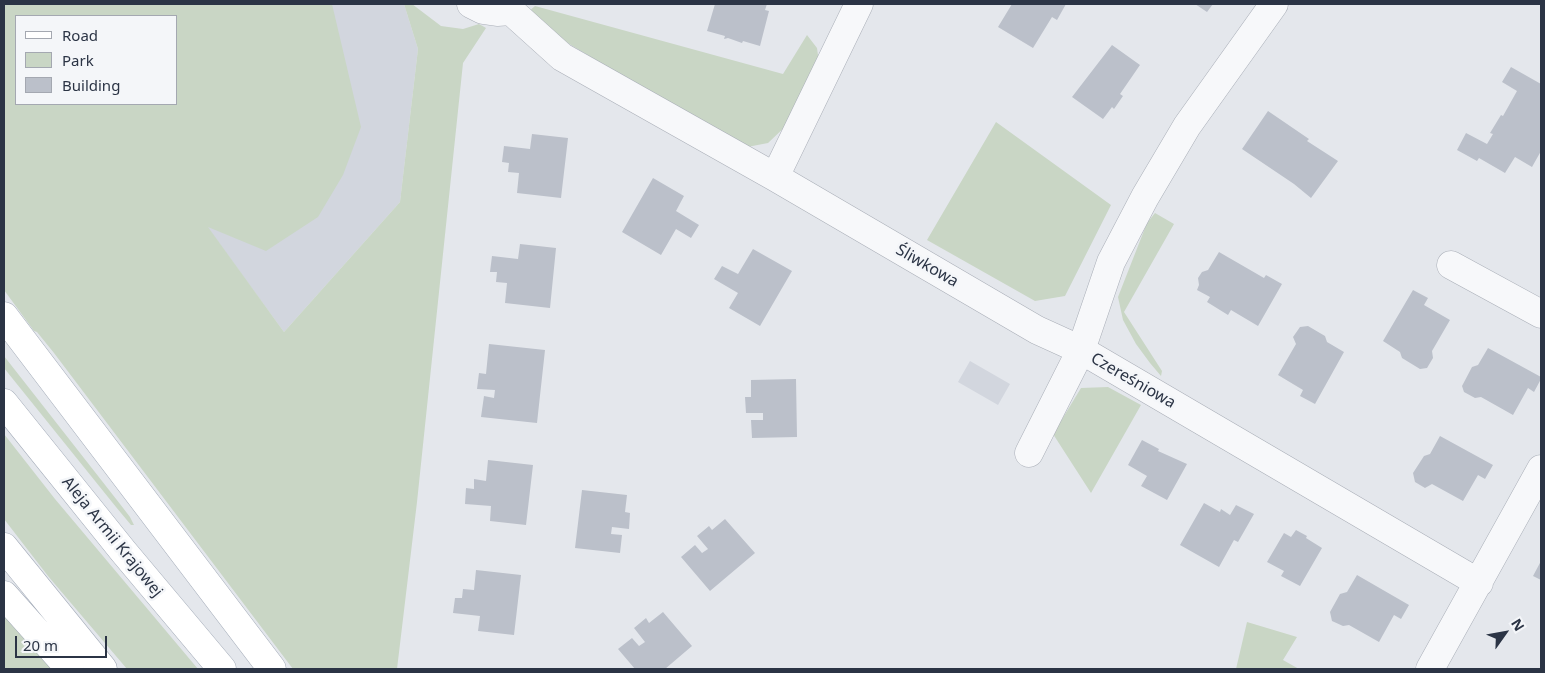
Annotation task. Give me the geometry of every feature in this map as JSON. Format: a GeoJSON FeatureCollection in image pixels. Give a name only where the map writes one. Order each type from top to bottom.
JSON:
{"type":"FeatureCollection","features":[{"type":"Feature","properties":{"kind":"main road"},"geometry":{"type":"LineString","coordinates":[[4,316],[272,669]]}},
{"type":"Feature","properties":{"kind":"main road","name":"Aleja Armii Krajowej"},"geometry":{"type":"LineString","coordinates":[[4,403],[123,551],[222,669]]}},
{"type":"Feature","properties":{"kind":"main road"},"geometry":{"type":"LineString","coordinates":[[4,547],[103,669]]}},
{"type":"Feature","properties":{"kind":"main road"},"geometry":{"type":"LineString","coordinates":[[4,595],[70,669]]}},
{"type":"Feature","properties":{"kind":"street"},"geometry":{"type":"LineString","coordinates":[[471,4],[482,10],[497,12],[511,7]]}},
{"type":"Feature","properties":{"kind":"street"},"geometry":{"type":"LineString","coordinates":[[775,177],[859,4]]}},
{"type":"Feature","properties":{"kind":"street","name":"Czereśniowa"},"geometry":{"type":"LineString","coordinates":[[1274,4],[1187,126],[1145,197],[1111,262],[1081,350],[1479,583]]}},
{"type":"Feature","properties":{"kind":"street","name":"Śliwkowa"},"geometry":{"type":"LineString","coordinates":[[511,7],[562,57],[775,177],[1037,330],[1081,350]]}},
{"type":"Feature","properties":{"kind":"street"},"geometry":{"type":"LineString","coordinates":[[1451,265],[1541,314]]}},
{"type":"Feature","properties":{"kind":"street"},"geometry":{"type":"LineString","coordinates":[[1029,453],[1081,350]]}},
{"type":"Feature","properties":{"kind":"street"},"geometry":{"type":"LineString","coordinates":[[1430,669],[1541,469]]}},
{"type":"Feature","properties":{"kind":"shaded area"},"geometry":{"type":"Polygon","coordinates":[[[92,4],[404,4],[418,49],[400,202],[284,332],[118,105],[178,105],[178,15],[89,15],[92,4]]]}},
{"type":"Feature","properties":{"kind":"shaded area"},"geometry":{"type":"Polygon","coordinates":[[[970,361],[1010,384],[998,405],[958,382],[970,361]]]}},
{"type":"Feature","properties":{"kind":"green space"},"geometry":{"type":"Polygon","coordinates":[[[4,4],[332,4],[361,127],[343,175],[318,217],[266,251],[208,227],[284,332],[400,202],[418,49],[404,4],[412,4],[441,26],[463,29],[479,24],[486,28],[463,63],[417,502],[397,669],[293,669],[54,353],[37,332],[34,331],[4,290],[4,4]]]}},
{"type":"Feature","properties":{"kind":"green space"},"geometry":{"type":"Polygon","coordinates":[[[535,6],[783,74],[807,35],[817,48],[819,63],[788,124],[768,143],[742,148],[556,36],[527,13],[535,6]]]}},
{"type":"Feature","properties":{"kind":"green space"},"geometry":{"type":"Polygon","coordinates":[[[996,122],[1111,205],[1065,296],[1035,301],[927,240],[996,122]]]}},
{"type":"Feature","properties":{"kind":"green space"},"geometry":{"type":"Polygon","coordinates":[[[1155,213],[1174,224],[1124,312],[1162,371],[1161,376],[1136,344],[1123,320],[1118,297],[1147,223],[1155,213]]]}},
{"type":"Feature","properties":{"kind":"green space"},"geometry":{"type":"Polygon","coordinates":[[[4,356],[130,517],[134,525],[131,525],[116,507],[4,368],[4,356]]]}},
{"type":"Feature","properties":{"kind":"green space"},"geometry":{"type":"Polygon","coordinates":[[[1108,387],[1141,405],[1091,493],[1053,434],[1081,388],[1108,387]]]}},
{"type":"Feature","properties":{"kind":"green space"},"geometry":{"type":"Polygon","coordinates":[[[4,434],[55,499],[198,669],[127,669],[48,576],[4,519],[4,434]]]}},
{"type":"Feature","properties":{"kind":"green space"},"geometry":{"type":"Polygon","coordinates":[[[4,612],[55,669],[4,669],[4,612]]]}},
{"type":"Feature","properties":{"kind":"green space"},"geometry":{"type":"Polygon","coordinates":[[[1247,622],[1297,637],[1283,660],[1299,669],[1236,669],[1247,622]]]}},
{"type":"Feature","properties":{"kind":"building"},"geometry":{"type":"Polygon","coordinates":[[[715,4],[767,4],[765,10],[769,11],[760,46],[728,38],[724,39],[725,36],[707,31],[715,4]]]}},
{"type":"Feature","properties":{"kind":"building"},"geometry":{"type":"Polygon","coordinates":[[[1012,4],[1066,4],[1057,20],[1052,17],[1033,48],[998,27],[1012,4]]]}},
{"type":"Feature","properties":{"kind":"building"},"geometry":{"type":"Polygon","coordinates":[[[1195,4],[1213,4],[1207,12],[1195,4]]]}},
{"type":"Feature","properties":{"kind":"building"},"geometry":{"type":"Polygon","coordinates":[[[1112,45],[1140,65],[1120,94],[1123,96],[1114,109],[1112,107],[1103,119],[1072,97],[1112,45]]]}},
{"type":"Feature","properties":{"kind":"building"},"geometry":{"type":"Polygon","coordinates":[[[1511,67],[1541,84],[1541,151],[1532,167],[1515,157],[1505,173],[1479,158],[1477,161],[1457,150],[1466,133],[1487,144],[1493,134],[1490,133],[1501,115],[1503,116],[1517,91],[1502,82],[1511,67]]]}},
{"type":"Feature","properties":{"kind":"building"},"geometry":{"type":"Polygon","coordinates":[[[1268,111],[1309,139],[1307,141],[1338,161],[1311,198],[1294,184],[1242,149],[1268,111]]]}},
{"type":"Feature","properties":{"kind":"building"},"geometry":{"type":"Polygon","coordinates":[[[532,134],[568,138],[561,198],[517,193],[519,173],[508,172],[509,163],[502,162],[504,146],[530,149],[532,134]]]}},
{"type":"Feature","properties":{"kind":"building"},"geometry":{"type":"Polygon","coordinates":[[[653,178],[684,196],[676,211],[699,225],[691,238],[676,229],[661,255],[622,232],[653,178]]]}},
{"type":"Feature","properties":{"kind":"building"},"geometry":{"type":"Polygon","coordinates":[[[520,244],[556,248],[550,308],[505,303],[507,283],[496,282],[497,272],[490,272],[492,256],[518,259],[520,244]]]}},
{"type":"Feature","properties":{"kind":"building"},"geometry":{"type":"Polygon","coordinates":[[[753,249],[792,271],[760,326],[729,308],[738,293],[714,279],[722,266],[738,274],[753,249]]]}},
{"type":"Feature","properties":{"kind":"building"},"geometry":{"type":"Polygon","coordinates":[[[1219,252],[1264,278],[1266,275],[1282,284],[1258,326],[1231,310],[1228,315],[1207,302],[1210,297],[1197,290],[1199,285],[1198,278],[1202,272],[1208,270],[1219,252]]]}},
{"type":"Feature","properties":{"kind":"building"},"geometry":{"type":"Polygon","coordinates":[[[1413,290],[1428,298],[1424,305],[1450,320],[1432,351],[1433,358],[1427,368],[1420,369],[1402,358],[1400,352],[1383,341],[1413,290]]]}},
{"type":"Feature","properties":{"kind":"building"},"geometry":{"type":"Polygon","coordinates":[[[1308,326],[1325,336],[1327,342],[1344,352],[1315,404],[1300,396],[1303,390],[1278,375],[1296,344],[1293,337],[1300,327],[1308,326]]]}},
{"type":"Feature","properties":{"kind":"building"},"geometry":{"type":"Polygon","coordinates":[[[489,344],[545,350],[537,423],[481,417],[484,396],[494,398],[495,390],[477,389],[479,373],[486,374],[489,344]]]}},
{"type":"Feature","properties":{"kind":"building"},"geometry":{"type":"Polygon","coordinates":[[[1488,348],[1541,377],[1534,392],[1528,388],[1513,415],[1481,397],[1475,398],[1464,392],[1462,386],[1472,367],[1478,365],[1488,348]]]}},
{"type":"Feature","properties":{"kind":"building"},"geometry":{"type":"Polygon","coordinates":[[[796,379],[797,437],[752,438],[751,420],[763,420],[763,413],[746,413],[745,397],[751,397],[751,380],[796,379]]]}},
{"type":"Feature","properties":{"kind":"building"},"geometry":{"type":"Polygon","coordinates":[[[1440,436],[1493,465],[1485,479],[1478,475],[1463,501],[1432,484],[1425,488],[1415,482],[1413,473],[1424,456],[1430,454],[1440,436]]]}},
{"type":"Feature","properties":{"kind":"building"},"geometry":{"type":"Polygon","coordinates":[[[1142,440],[1159,449],[1158,451],[1187,464],[1167,500],[1141,486],[1147,476],[1128,465],[1142,440]]]}},
{"type":"Feature","properties":{"kind":"building"},"geometry":{"type":"Polygon","coordinates":[[[488,460],[533,465],[526,525],[490,521],[491,506],[465,504],[466,488],[474,489],[474,479],[486,481],[488,460]]]}},
{"type":"Feature","properties":{"kind":"building"},"geometry":{"type":"Polygon","coordinates":[[[582,490],[627,495],[625,512],[630,513],[629,529],[612,527],[611,534],[622,535],[620,553],[575,548],[582,490]]]}},
{"type":"Feature","properties":{"kind":"building"},"geometry":{"type":"Polygon","coordinates":[[[1204,503],[1220,512],[1221,509],[1230,515],[1236,505],[1254,514],[1238,542],[1234,540],[1219,567],[1180,545],[1204,503]]]}},
{"type":"Feature","properties":{"kind":"building"},"geometry":{"type":"Polygon","coordinates":[[[725,519],[755,553],[710,591],[681,557],[695,545],[702,553],[708,549],[697,536],[709,526],[712,530],[725,519]]]}},
{"type":"Feature","properties":{"kind":"building"},"geometry":{"type":"Polygon","coordinates":[[[1296,530],[1322,548],[1300,586],[1281,576],[1284,571],[1267,562],[1284,533],[1291,537],[1296,530]]]}},
{"type":"Feature","properties":{"kind":"building"},"geometry":{"type":"Polygon","coordinates":[[[1541,561],[1541,580],[1533,576],[1541,561]]]}},
{"type":"Feature","properties":{"kind":"building"},"geometry":{"type":"Polygon","coordinates":[[[476,570],[521,575],[514,635],[478,631],[480,616],[453,613],[455,598],[462,598],[463,589],[474,590],[476,570]]]}},
{"type":"Feature","properties":{"kind":"building"},"geometry":{"type":"Polygon","coordinates":[[[1357,575],[1409,605],[1401,619],[1394,615],[1379,642],[1349,625],[1343,626],[1332,621],[1330,612],[1340,594],[1347,592],[1357,575]]]}},
{"type":"Feature","properties":{"kind":"building"},"geometry":{"type":"Polygon","coordinates":[[[663,612],[692,646],[665,669],[635,669],[618,649],[632,638],[639,646],[645,642],[634,628],[646,618],[649,623],[663,612]]]}}]}
